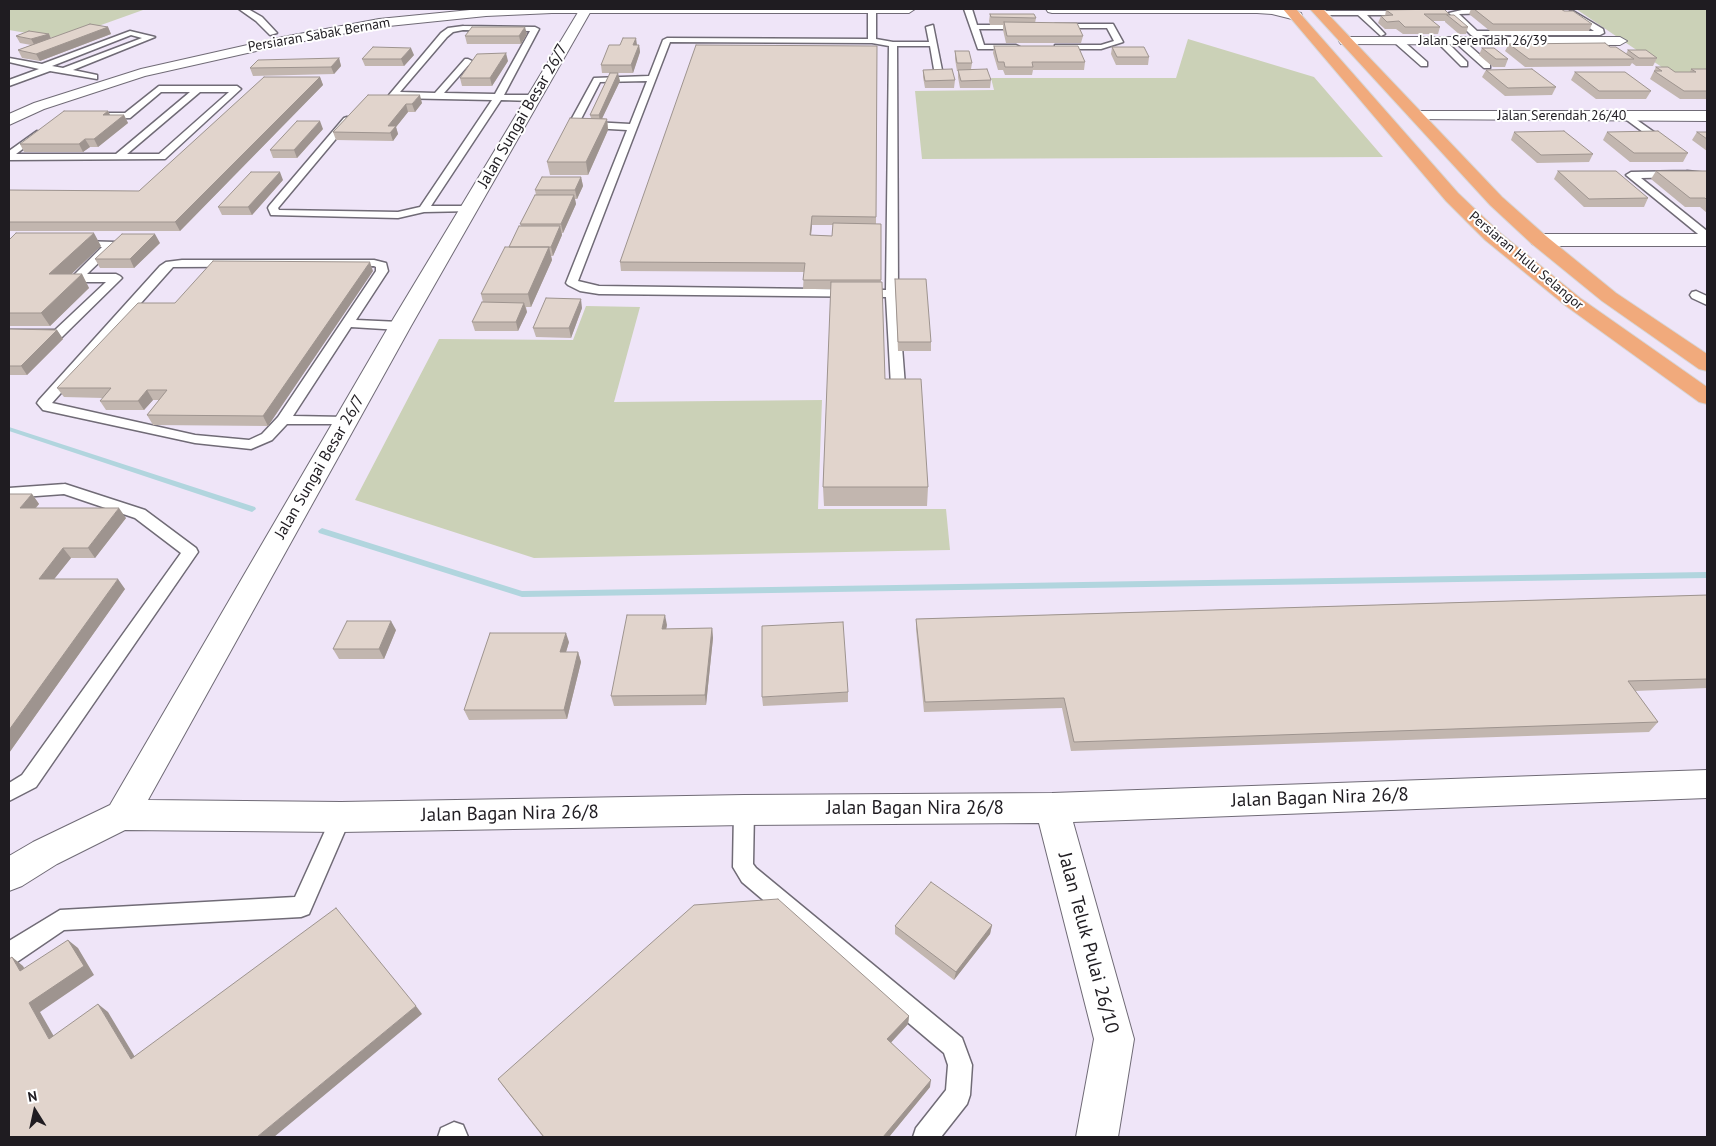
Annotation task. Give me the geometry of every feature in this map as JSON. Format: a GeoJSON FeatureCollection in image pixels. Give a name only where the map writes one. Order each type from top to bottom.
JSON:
{"type":"FeatureCollection","features":[{"type":"Feature","properties":{"kind":"main road","name":"Persiaran Hulu Selangor"},"geometry":{"type":"LineString","coordinates":[[1319,11],[1496,200],[1539,240],[1609,297],[1707,364]]}},
{"type":"Feature","properties":{"kind":"main road","name":"Persiaran Hulu Selangor"},"geometry":{"type":"LineString","coordinates":[[1292,12],[1452,197],[1492,236],[1573,302],[1707,397]]}},
{"type":"Feature","properties":{"kind":"street","name":"Persiaran Sabak Bernam"},"geometry":{"type":"LineString","coordinates":[[9,107],[94,77],[154,60],[389,14],[442,9]]}},
{"type":"Feature","properties":{"kind":"street","name":"Persiaran Sabak Bernam"},"geometry":{"type":"LineString","coordinates":[[9,120],[40,106],[141,73],[278,37],[379,23],[486,12],[586,9],[909,9]]}},
{"type":"Feature","properties":{"kind":"street","name":"Jalan Sungai Besar 26/7"},"geometry":{"type":"LineString","coordinates":[[122,815],[400,326],[586,9]]}},
{"type":"Feature","properties":{"kind":"street"},"geometry":{"type":"LineString","coordinates":[[1052,9],[1257,9],[1292,12]]}},
{"type":"Feature","properties":{"kind":"street","name":"Jalan Serendah 26/39"},"geometry":{"type":"LineString","coordinates":[[1346,41],[1459,41],[1479,37],[1620,42]]}},
{"type":"Feature","properties":{"kind":"street","name":"Jalan Serendah 26/40"},"geometry":{"type":"LineString","coordinates":[[1417,116],[1707,116]]}},
{"type":"Feature","properties":{"kind":"street"},"geometry":{"type":"LineString","coordinates":[[1539,240],[1707,238]]}},
{"type":"Feature","properties":{"kind":"street","name":"Jalan Bagan Nira 26/8"},"geometry":{"type":"LineString","coordinates":[[122,815],[341,817],[744,810],[1052,808],[1707,784]]}},
{"type":"Feature","properties":{"kind":"street","name":"Jalan Teluk Pulai 26/10"},"geometry":{"type":"LineString","coordinates":[[1052,808],[1114,1039],[1097,1137]]}},
{"type":"Feature","properties":{"kind":"street"},"geometry":{"type":"LineString","coordinates":[[9,875],[45,853],[122,815]]}},
{"type":"Feature","properties":{"kind":"lane"},"geometry":{"type":"LineString","coordinates":[[243,9],[258,19],[278,37]]}},
{"type":"Feature","properties":{"kind":"lane"},"geometry":{"type":"LineString","coordinates":[[872,9],[872,40]]}},
{"type":"Feature","properties":{"kind":"lane"},"geometry":{"type":"LineString","coordinates":[[968,9],[981,47],[1027,47]]}},
{"type":"Feature","properties":{"kind":"lane"},"geometry":{"type":"LineString","coordinates":[[1319,11],[1417,13]]}},
{"type":"Feature","properties":{"kind":"lane"},"geometry":{"type":"LineString","coordinates":[[1504,11],[1452,13],[1479,37],[1600,33],[1600,31],[1571,12],[1563,11]]}},
{"type":"Feature","properties":{"kind":"lane"},"geometry":{"type":"LineString","coordinates":[[1360,13],[1381,34]]}},
{"type":"Feature","properties":{"kind":"lane"},"geometry":{"type":"LineString","coordinates":[[974,27],[1032,26]]}},
{"type":"Feature","properties":{"kind":"lane"},"geometry":{"type":"LineString","coordinates":[[1046,47],[1101,47],[1119,42],[1110,26],[1052,26]]}},
{"type":"Feature","properties":{"kind":"lane"},"geometry":{"type":"LineString","coordinates":[[930,27],[939,74]]}},
{"type":"Feature","properties":{"kind":"lane"},"geometry":{"type":"LineString","coordinates":[[393,95],[450,30],[463,28],[535,29],[498,97],[424,209]]}},
{"type":"Feature","properties":{"kind":"lane"},"geometry":{"type":"LineString","coordinates":[[9,84],[45,67],[130,33],[150,37],[63,71]]}},
{"type":"Feature","properties":{"kind":"lane"},"geometry":{"type":"LineString","coordinates":[[892,294],[599,290],[584,288],[572,283],[667,40],[872,40],[892,44],[934,44]]}},
{"type":"Feature","properties":{"kind":"lane"},"geometry":{"type":"LineString","coordinates":[[1398,41],[1424,64]]}},
{"type":"Feature","properties":{"kind":"lane"},"geometry":{"type":"LineString","coordinates":[[1441,41],[1464,64]]}},
{"type":"Feature","properties":{"kind":"lane"},"geometry":{"type":"LineString","coordinates":[[1459,41],[1487,66]]}},
{"type":"Feature","properties":{"kind":"lane"},"geometry":{"type":"LineString","coordinates":[[892,44],[892,294],[898,386]]}},
{"type":"Feature","properties":{"kind":"lane"},"geometry":{"type":"LineString","coordinates":[[9,60],[94,77]]}},
{"type":"Feature","properties":{"kind":"lane"},"geometry":{"type":"LineString","coordinates":[[437,96],[468,61]]}},
{"type":"Feature","properties":{"kind":"lane"},"geometry":{"type":"LineString","coordinates":[[633,127],[592,125],[576,120],[597,80],[652,78]]}},
{"type":"Feature","properties":{"kind":"lane"},"geometry":{"type":"LineString","coordinates":[[118,157],[198,89]]}},
{"type":"Feature","properties":{"kind":"lane"},"geometry":{"type":"LineString","coordinates":[[9,156],[162,157],[237,90],[159,90],[127,116],[90,116]]}},
{"type":"Feature","properties":{"kind":"lane"},"geometry":{"type":"LineString","coordinates":[[379,95],[534,98]]}},
{"type":"Feature","properties":{"kind":"lane"},"geometry":{"type":"LineString","coordinates":[[354,112],[273,208],[275,213],[398,216],[424,209],[469,209]]}},
{"type":"Feature","properties":{"kind":"lane"},"geometry":{"type":"LineString","coordinates":[[1627,116],[1665,144]]}},
{"type":"Feature","properties":{"kind":"lane"},"geometry":{"type":"LineString","coordinates":[[9,156],[46,127]]}},
{"type":"Feature","properties":{"kind":"lane"},"geometry":{"type":"LineString","coordinates":[[1707,176],[1687,174],[1631,175],[1707,238]]}},
{"type":"Feature","properties":{"kind":"lane"},"geometry":{"type":"LineString","coordinates":[[9,334],[58,334],[116,278],[77,278],[112,244],[65,244]]}},
{"type":"Feature","properties":{"kind":"lane"},"geometry":{"type":"LineString","coordinates":[[170,264],[382,265],[382,271],[349,323],[283,420],[267,437],[251,445],[195,439],[156,432],[48,407],[44,404],[164,268],[170,264]]}},
{"type":"Feature","properties":{"kind":"lane"},"geometry":{"type":"LineString","coordinates":[[1707,295],[1696,295],[1707,301]]}},
{"type":"Feature","properties":{"kind":"lane"},"geometry":{"type":"LineString","coordinates":[[349,323],[400,326]]}},
{"type":"Feature","properties":{"kind":"lane"},"geometry":{"type":"LineString","coordinates":[[283,420],[346,421]]}},
{"type":"Feature","properties":{"kind":"lane"},"geometry":{"type":"LineString","coordinates":[[9,492],[65,489],[140,514],[190,552],[29,781],[9,793]]}},
{"type":"Feature","properties":{"kind":"lane"},"geometry":{"type":"LineString","coordinates":[[744,810],[743,867],[749,875],[954,1046],[960,1065],[958,1095],[925,1137]]}},
{"type":"Feature","properties":{"kind":"lane"},"geometry":{"type":"LineString","coordinates":[[9,954],[60,920],[301,907],[341,817]]}},
{"type":"Feature","properties":{"kind":"lane"},"geometry":{"type":"LineString","coordinates":[[450,1137],[454,1134],[456,1137]]}},
{"type":"Feature","properties":{"kind":"shaded area"},"geometry":{"type":"Polygon","coordinates":[[[9,9],[1707,9],[1707,1137],[9,1137],[9,9]]]}},
{"type":"Feature","properties":{"kind":"green space"},"geometry":{"type":"Polygon","coordinates":[[[9,9],[143,10],[62,39],[9,30],[9,9]]]}},
{"type":"Feature","properties":{"kind":"green space"},"geometry":{"type":"Polygon","coordinates":[[[1576,9],[1707,9],[1707,74],[1672,74],[1576,9]]]}},
{"type":"Feature","properties":{"kind":"green space"},"geometry":{"type":"Polygon","coordinates":[[[1188,39],[1314,77],[1383,157],[922,159],[915,91],[994,90],[991,78],[1176,78],[1188,39]]]}},
{"type":"Feature","properties":{"kind":"green space"},"geometry":{"type":"Polygon","coordinates":[[[586,306],[640,307],[614,402],[822,400],[818,509],[946,509],[950,550],[534,558],[355,500],[439,339],[573,340],[586,306]]]}},
{"type":"Feature","properties":{"kind":"building"},"geometry":{"type":"Polygon","coordinates":[[[1444,9],[1449,14],[1424,14],[1440,27],[1405,27],[1399,21],[1387,22],[1381,16],[1393,15],[1386,10],[1444,9]]]}},
{"type":"Feature","properties":{"kind":"building"},"geometry":{"type":"Polygon","coordinates":[[[1474,9],[1561,9],[1573,11],[1592,24],[1493,24],[1474,9]]]}},
{"type":"Feature","properties":{"kind":"building"},"geometry":{"type":"Polygon","coordinates":[[[990,14],[1034,14],[1036,18],[991,17],[990,14]]]}},
{"type":"Feature","properties":{"kind":"building"},"geometry":{"type":"Polygon","coordinates":[[[1447,15],[1454,15],[1468,27],[1462,27],[1447,15]]]}},
{"type":"Feature","properties":{"kind":"building"},"geometry":{"type":"Polygon","coordinates":[[[1004,22],[1077,23],[1083,36],[1007,36],[1004,22]]]}},
{"type":"Feature","properties":{"kind":"building"},"geometry":{"type":"Polygon","coordinates":[[[90,24],[108,27],[36,54],[18,50],[90,24]]]}},
{"type":"Feature","properties":{"kind":"building"},"geometry":{"type":"Polygon","coordinates":[[[472,27],[525,27],[519,36],[465,36],[472,27]]]}},
{"type":"Feature","properties":{"kind":"building"},"geometry":{"type":"Polygon","coordinates":[[[29,31],[49,34],[31,39],[16,36],[29,31]]]}},
{"type":"Feature","properties":{"kind":"building"},"geometry":{"type":"Polygon","coordinates":[[[623,38],[636,38],[633,45],[639,45],[631,65],[601,65],[609,45],[620,45],[623,38]]]}},
{"type":"Feature","properties":{"kind":"building"},"geometry":{"type":"Polygon","coordinates":[[[1605,43],[1610,47],[1616,47],[1634,59],[1529,59],[1509,44],[1605,43]]]}},
{"type":"Feature","properties":{"kind":"building"},"geometry":{"type":"Polygon","coordinates":[[[696,45],[877,46],[876,217],[812,216],[810,235],[832,236],[833,223],[881,224],[881,280],[803,280],[805,263],[620,262],[696,45]]]}},
{"type":"Feature","properties":{"kind":"building"},"geometry":{"type":"Polygon","coordinates":[[[994,46],[1078,46],[1085,62],[1032,62],[1033,67],[1005,67],[1004,62],[998,62],[994,46]]]}},
{"type":"Feature","properties":{"kind":"building"},"geometry":{"type":"Polygon","coordinates":[[[373,47],[411,48],[401,59],[362,59],[373,47]]]}},
{"type":"Feature","properties":{"kind":"building"},"geometry":{"type":"Polygon","coordinates":[[[1112,47],[1144,47],[1149,57],[1117,57],[1112,47]]]}},
{"type":"Feature","properties":{"kind":"building"},"geometry":{"type":"Polygon","coordinates":[[[1482,48],[1494,48],[1508,59],[1496,59],[1482,48]]]}},
{"type":"Feature","properties":{"kind":"building"},"geometry":{"type":"Polygon","coordinates":[[[1628,50],[1646,50],[1657,58],[1639,58],[1628,50]]]}},
{"type":"Feature","properties":{"kind":"building"},"geometry":{"type":"Polygon","coordinates":[[[955,51],[969,51],[972,63],[957,63],[955,51]]]}},
{"type":"Feature","properties":{"kind":"building"},"geometry":{"type":"Polygon","coordinates":[[[506,53],[490,78],[460,78],[477,54],[506,53]]]}},
{"type":"Feature","properties":{"kind":"building"},"geometry":{"type":"Polygon","coordinates":[[[339,58],[331,67],[250,68],[258,60],[339,58]]]}},
{"type":"Feature","properties":{"kind":"building"},"geometry":{"type":"Polygon","coordinates":[[[1656,67],[1668,67],[1675,72],[1696,72],[1691,69],[1707,69],[1707,91],[1684,91],[1654,71],[1662,71],[1656,67]]]}},
{"type":"Feature","properties":{"kind":"building"},"geometry":{"type":"Polygon","coordinates":[[[952,69],[955,80],[925,81],[923,70],[952,69]]]}},
{"type":"Feature","properties":{"kind":"building"},"geometry":{"type":"Polygon","coordinates":[[[987,69],[991,80],[961,81],[958,70],[987,69]]]}},
{"type":"Feature","properties":{"kind":"building"},"geometry":{"type":"Polygon","coordinates":[[[1532,69],[1556,87],[1508,88],[1486,70],[1532,69]]]}},
{"type":"Feature","properties":{"kind":"building"},"geometry":{"type":"Polygon","coordinates":[[[1575,72],[1625,72],[1651,91],[1599,91],[1575,72]]]}},
{"type":"Feature","properties":{"kind":"building"},"geometry":{"type":"Polygon","coordinates":[[[610,73],[618,73],[599,115],[590,115],[610,73]]]}},
{"type":"Feature","properties":{"kind":"building"},"geometry":{"type":"Polygon","coordinates":[[[264,77],[320,77],[175,222],[9,222],[9,190],[139,191],[264,77]]]}},
{"type":"Feature","properties":{"kind":"building"},"geometry":{"type":"Polygon","coordinates":[[[368,95],[420,95],[412,104],[406,104],[388,126],[396,126],[390,133],[333,132],[368,95]]]}},
{"type":"Feature","properties":{"kind":"building"},"geometry":{"type":"Polygon","coordinates":[[[64,111],[108,111],[103,115],[124,115],[94,139],[85,139],[79,144],[20,144],[64,111]]]}},
{"type":"Feature","properties":{"kind":"building"},"geometry":{"type":"Polygon","coordinates":[[[570,118],[607,119],[586,162],[547,162],[570,118]]]}},
{"type":"Feature","properties":{"kind":"building"},"geometry":{"type":"Polygon","coordinates":[[[297,121],[320,121],[294,150],[270,150],[297,121]]]}},
{"type":"Feature","properties":{"kind":"building"},"geometry":{"type":"Polygon","coordinates":[[[1564,131],[1593,154],[1541,155],[1514,132],[1564,131]]]}},
{"type":"Feature","properties":{"kind":"building"},"geometry":{"type":"Polygon","coordinates":[[[1658,131],[1688,153],[1634,153],[1607,132],[1658,131]]]}},
{"type":"Feature","properties":{"kind":"building"},"geometry":{"type":"Polygon","coordinates":[[[1697,132],[1707,132],[1707,139],[1697,132]]]}},
{"type":"Feature","properties":{"kind":"building"},"geometry":{"type":"Polygon","coordinates":[[[1558,171],[1616,171],[1648,198],[1589,199],[1558,171]]]}},
{"type":"Feature","properties":{"kind":"building"},"geometry":{"type":"Polygon","coordinates":[[[1656,171],[1707,171],[1707,200],[1705,198],[1690,198],[1656,171]]]}},
{"type":"Feature","properties":{"kind":"building"},"geometry":{"type":"Polygon","coordinates":[[[251,172],[280,172],[248,207],[218,207],[251,172]]]}},
{"type":"Feature","properties":{"kind":"building"},"geometry":{"type":"Polygon","coordinates":[[[542,177],[581,177],[575,190],[535,190],[542,177]]]}},
{"type":"Feature","properties":{"kind":"building"},"geometry":{"type":"Polygon","coordinates":[[[535,195],[574,195],[561,224],[520,224],[535,195]]]}},
{"type":"Feature","properties":{"kind":"building"},"geometry":{"type":"Polygon","coordinates":[[[519,226],[560,226],[551,247],[509,247],[519,226]]]}},
{"type":"Feature","properties":{"kind":"building"},"geometry":{"type":"Polygon","coordinates":[[[16,233],[94,233],[49,274],[82,274],[41,313],[9,313],[9,240],[16,233]]]}},
{"type":"Feature","properties":{"kind":"building"},"geometry":{"type":"Polygon","coordinates":[[[122,234],[155,234],[130,259],[95,259],[122,234]]]}},
{"type":"Feature","properties":{"kind":"building"},"geometry":{"type":"Polygon","coordinates":[[[505,247],[549,247],[528,294],[481,294],[505,247]]]}},
{"type":"Feature","properties":{"kind":"building"},"geometry":{"type":"Polygon","coordinates":[[[213,261],[370,262],[263,416],[147,415],[167,390],[147,390],[138,401],[100,401],[111,388],[57,388],[138,303],[175,303],[213,261]]]}},
{"type":"Feature","properties":{"kind":"building"},"geometry":{"type":"Polygon","coordinates":[[[895,279],[926,279],[931,342],[898,342],[895,279]]]}},
{"type":"Feature","properties":{"kind":"building"},"geometry":{"type":"Polygon","coordinates":[[[831,282],[882,282],[885,379],[921,379],[928,487],[823,487],[831,282]]]}},
{"type":"Feature","properties":{"kind":"building"},"geometry":{"type":"Polygon","coordinates":[[[546,298],[581,299],[569,328],[533,328],[546,298]]]}},
{"type":"Feature","properties":{"kind":"building"},"geometry":{"type":"Polygon","coordinates":[[[482,302],[524,303],[516,322],[472,322],[482,302]]]}},
{"type":"Feature","properties":{"kind":"building"},"geometry":{"type":"Polygon","coordinates":[[[9,329],[57,330],[21,366],[9,366],[9,329]]]}},
{"type":"Feature","properties":{"kind":"building"},"geometry":{"type":"Polygon","coordinates":[[[9,494],[32,494],[20,508],[119,508],[88,548],[63,548],[39,579],[118,579],[9,730],[9,494]]]}},
{"type":"Feature","properties":{"kind":"building"},"geometry":{"type":"Polygon","coordinates":[[[1707,595],[1707,679],[1628,681],[1658,722],[1074,742],[1064,698],[925,702],[916,619],[1707,595]]]}},
{"type":"Feature","properties":{"kind":"building"},"geometry":{"type":"Polygon","coordinates":[[[627,615],[665,615],[662,629],[712,628],[705,695],[611,696],[627,615]]]}},
{"type":"Feature","properties":{"kind":"building"},"geometry":{"type":"Polygon","coordinates":[[[347,621],[391,621],[379,649],[333,649],[347,621]]]}},
{"type":"Feature","properties":{"kind":"building"},"geometry":{"type":"Polygon","coordinates":[[[843,622],[848,692],[762,697],[762,626],[843,622]]]}},
{"type":"Feature","properties":{"kind":"building"},"geometry":{"type":"Polygon","coordinates":[[[490,633],[566,633],[560,652],[578,652],[564,710],[464,710],[490,633]]]}},
{"type":"Feature","properties":{"kind":"building"},"geometry":{"type":"Polygon","coordinates":[[[931,882],[992,925],[956,972],[895,926],[931,882]]]}},
{"type":"Feature","properties":{"kind":"building"},"geometry":{"type":"Polygon","coordinates":[[[778,899],[909,1016],[887,1039],[931,1080],[883,1137],[544,1137],[498,1079],[694,905],[778,899]]]}},
{"type":"Feature","properties":{"kind":"building"},"geometry":{"type":"Polygon","coordinates":[[[336,908],[416,1006],[257,1137],[9,1137],[9,959],[12,957],[20,971],[68,940],[84,966],[29,1003],[49,1039],[98,1004],[131,1059],[336,908]]]}},
{"type":"Feature","properties":{"kind":"waterway"},"geometry":{"type":"LineString","coordinates":[[9,429],[252,509]]}},
{"type":"Feature","properties":{"kind":"waterway"},"geometry":{"type":"LineString","coordinates":[[322,531],[522,594],[1707,575]]}}]}
